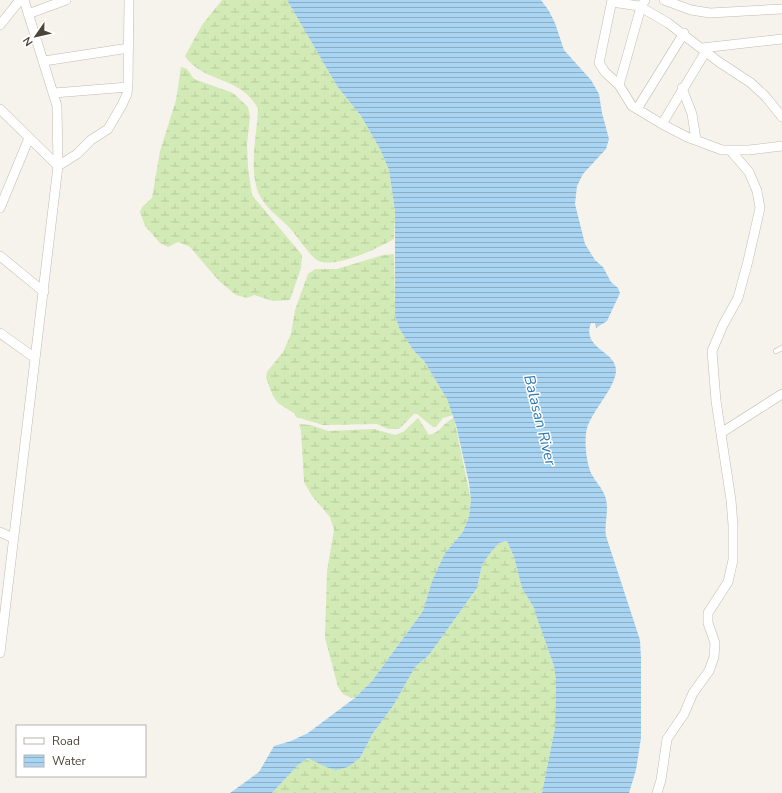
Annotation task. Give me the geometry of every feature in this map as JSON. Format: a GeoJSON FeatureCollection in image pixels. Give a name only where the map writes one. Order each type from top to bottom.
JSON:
{"type":"FeatureCollection","features":[{"type":"Feature","properties":{"kind":"street"},"geometry":{"type":"LineString","coordinates":[[0,25],[20,0]]}},
{"type":"Feature","properties":{"kind":"street"},"geometry":{"type":"LineString","coordinates":[[0,653],[2,617],[36,358],[58,166],[59,131],[57,106],[24,0]]}},
{"type":"Feature","properties":{"kind":"street"},"geometry":{"type":"LineString","coordinates":[[28,14],[66,0]]}},
{"type":"Feature","properties":{"kind":"street"},"geometry":{"type":"LineString","coordinates":[[58,166],[77,154],[91,140],[112,124],[122,105],[128,87],[129,0]]}},
{"type":"Feature","properties":{"kind":"street"},"geometry":{"type":"LineString","coordinates":[[664,0],[691,10],[710,13],[782,9]]}},
{"type":"Feature","properties":{"kind":"street"},"geometry":{"type":"LineString","coordinates":[[782,117],[760,91],[643,4],[612,1],[599,63],[605,72],[619,85],[632,106],[662,124],[715,148],[730,150],[782,146]]}},
{"type":"Feature","properties":{"kind":"street"},"geometry":{"type":"LineString","coordinates":[[619,85],[643,4]]}},
{"type":"Feature","properties":{"kind":"street"},"geometry":{"type":"LineString","coordinates":[[637,109],[684,33]]}},
{"type":"Feature","properties":{"kind":"street"},"geometry":{"type":"LineString","coordinates":[[704,49],[782,39]]}},
{"type":"Feature","properties":{"kind":"street"},"geometry":{"type":"LineString","coordinates":[[44,61],[129,48]]}},
{"type":"Feature","properties":{"kind":"street"},"geometry":{"type":"LineString","coordinates":[[662,124],[704,49]]}},
{"type":"Feature","properties":{"kind":"street"},"geometry":{"type":"LineString","coordinates":[[54,93],[128,87]]}},
{"type":"Feature","properties":{"kind":"street"},"geometry":{"type":"LineString","coordinates":[[682,88],[692,114],[696,140]]}},
{"type":"Feature","properties":{"kind":"street"},"geometry":{"type":"LineString","coordinates":[[0,109],[58,166]]}},
{"type":"Feature","properties":{"kind":"street"},"geometry":{"type":"LineString","coordinates":[[0,208],[29,138]]}},
{"type":"Feature","properties":{"kind":"street"},"geometry":{"type":"LineString","coordinates":[[657,793],[661,780],[667,739],[684,714],[693,692],[708,671],[714,657],[715,643],[708,623],[708,613],[728,582],[732,569],[734,525],[714,386],[712,351],[720,331],[738,298],[760,208],[757,191],[749,172],[730,150]]}},
{"type":"Feature","properties":{"kind":"street"},"geometry":{"type":"LineString","coordinates":[[0,256],[44,292]]}},
{"type":"Feature","properties":{"kind":"street"},"geometry":{"type":"LineString","coordinates":[[0,332],[36,358]]}},
{"type":"Feature","properties":{"kind":"street"},"geometry":{"type":"LineString","coordinates":[[721,433],[782,394]]}},
{"type":"Feature","properties":{"kind":"street"},"geometry":{"type":"LineString","coordinates":[[0,532],[13,538]]}},
{"type":"Feature","properties":{"kind":"lane"},"geometry":{"type":"LineString","coordinates":[[776,351],[782,348]]}},
{"type":"Feature","properties":{"kind":"green space"},"geometry":{"type":"Polygon","coordinates":[[[222,0],[287,0],[337,86],[361,116],[380,149],[389,170],[395,211],[394,239],[356,257],[345,260],[325,262],[317,260],[306,249],[291,229],[260,197],[254,176],[254,147],[258,109],[251,98],[242,90],[202,71],[193,65],[185,56],[202,25],[222,0]]]}},
{"type":"Feature","properties":{"kind":"green space"},"geometry":{"type":"Polygon","coordinates":[[[181,67],[187,69],[194,79],[233,93],[248,107],[250,117],[247,144],[248,168],[252,195],[302,255],[301,268],[290,300],[273,301],[254,295],[247,298],[236,295],[219,281],[190,247],[178,242],[168,247],[160,243],[145,226],[140,212],[142,207],[152,198],[160,151],[176,100],[181,67]]]}},
{"type":"Feature","properties":{"kind":"green space"},"geometry":{"type":"Polygon","coordinates":[[[394,254],[395,316],[400,330],[414,351],[424,361],[447,399],[453,415],[443,418],[436,427],[433,427],[417,414],[414,414],[399,429],[388,429],[377,424],[323,425],[296,417],[295,414],[278,403],[273,396],[266,378],[267,372],[283,352],[291,334],[295,310],[308,274],[315,269],[337,269],[383,255],[394,254]]]}},
{"type":"Feature","properties":{"kind":"green space"},"geometry":{"type":"Polygon","coordinates":[[[418,418],[429,435],[436,432],[454,418],[471,500],[469,516],[463,532],[445,553],[432,581],[423,611],[372,681],[356,697],[351,698],[343,694],[338,687],[325,638],[327,571],[334,530],[330,517],[312,496],[304,482],[301,431],[299,424],[311,425],[328,431],[374,429],[395,435],[403,432],[418,418]]]}},
{"type":"Feature","properties":{"kind":"green space"},"geometry":{"type":"Polygon","coordinates":[[[507,541],[514,557],[522,588],[534,608],[554,666],[556,681],[555,728],[542,793],[272,793],[298,765],[308,758],[314,760],[360,758],[373,733],[393,706],[415,667],[429,655],[477,588],[482,565],[490,552],[499,543],[507,541]]]}},
{"type":"Feature","properties":{"kind":"water","name":"Balasan River"},"geometry":{"type":"Polygon","coordinates":[[[287,0],[541,0],[555,23],[564,50],[591,80],[599,94],[609,139],[606,149],[583,174],[577,186],[575,204],[585,244],[595,260],[603,267],[611,282],[618,288],[620,293],[607,321],[596,328],[595,323],[591,323],[589,332],[591,339],[615,364],[616,371],[612,384],[594,413],[587,428],[586,444],[588,463],[591,473],[606,499],[606,536],[640,640],[641,738],[636,770],[629,793],[542,793],[555,728],[556,681],[554,666],[534,608],[522,588],[514,557],[507,541],[499,543],[490,553],[482,565],[477,588],[429,655],[415,667],[393,706],[373,733],[360,758],[348,767],[336,770],[308,758],[298,765],[272,793],[230,793],[259,772],[274,746],[291,741],[308,733],[356,697],[372,681],[423,611],[432,581],[445,553],[463,532],[469,516],[471,500],[469,483],[456,425],[447,399],[424,361],[414,351],[400,330],[395,316],[395,211],[389,170],[380,149],[361,116],[337,86],[287,0]]]}}]}
